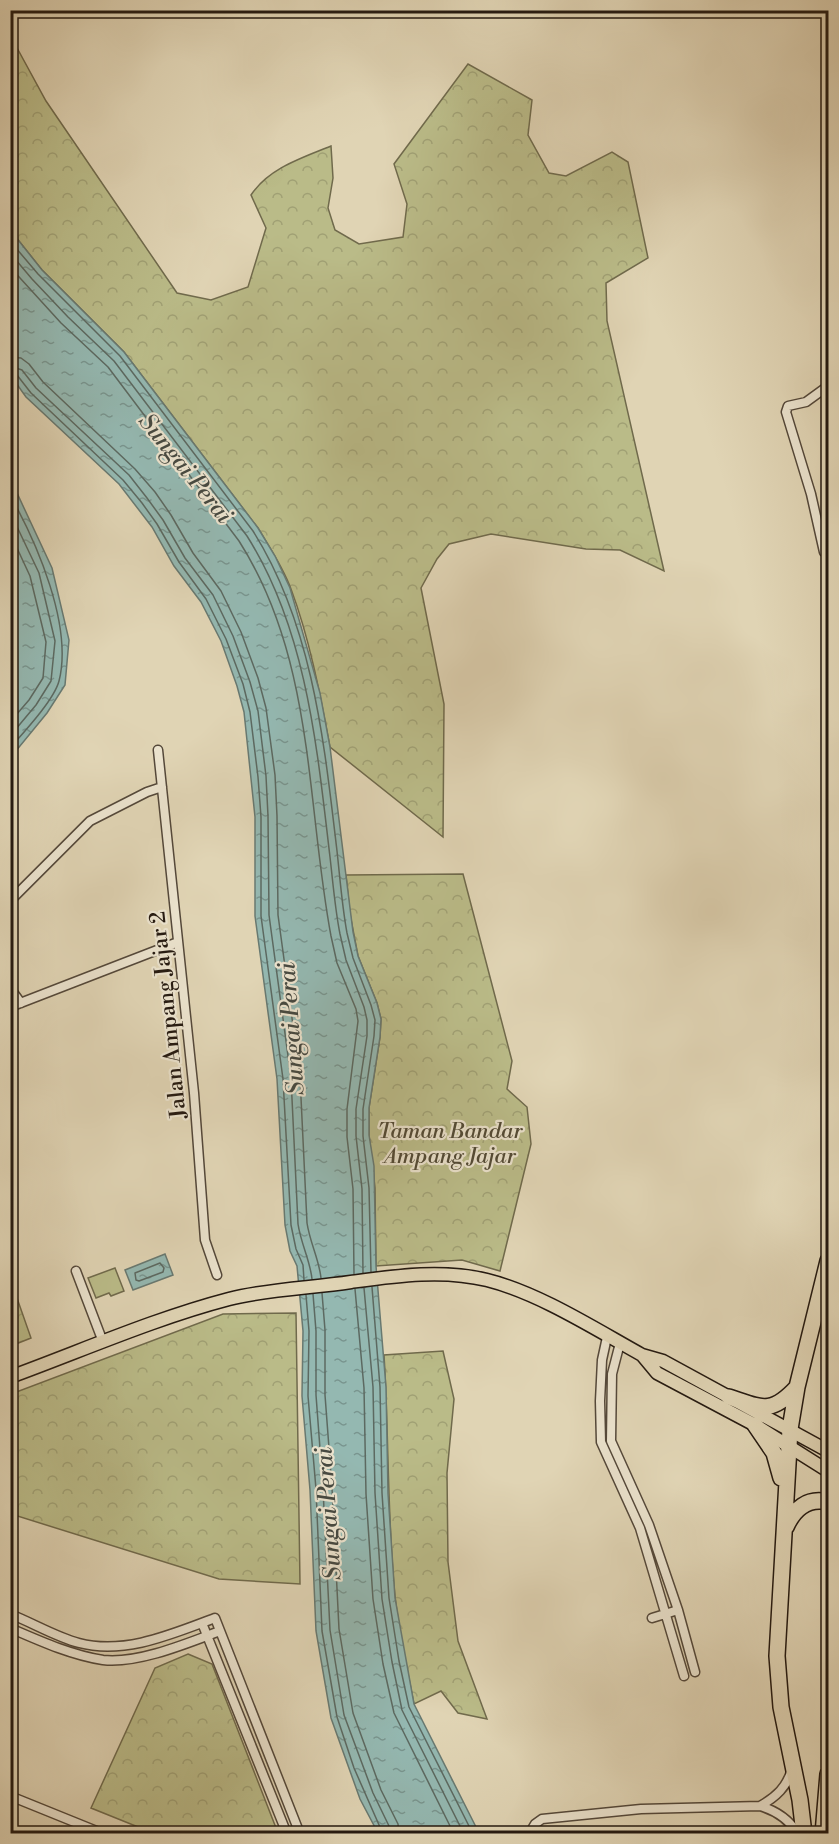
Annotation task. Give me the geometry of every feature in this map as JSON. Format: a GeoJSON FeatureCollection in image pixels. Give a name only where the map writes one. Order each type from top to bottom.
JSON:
{"type":"FeatureCollection","features":[{"type":"Feature","properties":{"kind":"highway"},"geometry":{"type":"LineString","coordinates":[[804,1833],[781,1707],[777,1669],[790,1429],[797,1387],[828,1261]]}},
{"type":"Feature","properties":{"kind":"highway"},"geometry":{"type":"LineString","coordinates":[[729,1397],[758,1407],[772,1406],[782,1403],[797,1387]]}},
{"type":"Feature","properties":{"kind":"highway"},"geometry":{"type":"LineString","coordinates":[[755,1425],[774,1453],[786,1492]]}},
{"type":"Feature","properties":{"kind":"highway"},"geometry":{"type":"LineString","coordinates":[[785,1530],[791,1517],[801,1506],[814,1500],[828,1502]]}},
{"type":"Feature","properties":{"kind":"highway"},"geometry":{"type":"LineString","coordinates":[[823,1833],[828,1774]]}},
{"type":"Feature","properties":{"kind":"main road"},"geometry":{"type":"LineString","coordinates":[[10,1377],[104,1342],[232,1299],[384,1278],[435,1274],[465,1276],[487,1280],[525,1293],[642,1355],[663,1361],[828,1451]]}},
{"type":"Feature","properties":{"kind":"main road"},"geometry":{"type":"LineString","coordinates":[[642,1355],[657,1373],[755,1425],[828,1472]]}},
{"type":"Feature","properties":{"kind":"street"},"geometry":{"type":"LineString","coordinates":[[824,552],[811,494],[786,412],[788,406],[806,402],[828,386]]}},
{"type":"Feature","properties":{"kind":"street","name":"Jalan Ampang Jajar 2"},"geometry":{"type":"LineString","coordinates":[[158,750],[194,1093],[205,1240],[218,1275]]}},
{"type":"Feature","properties":{"kind":"street"},"geometry":{"type":"LineString","coordinates":[[10,901],[90,821],[147,792],[162,787]]}},
{"type":"Feature","properties":{"kind":"street"},"geometry":{"type":"LineString","coordinates":[[10,1007],[178,942]]}},
{"type":"Feature","properties":{"kind":"street"},"geometry":{"type":"LineString","coordinates":[[10,988],[21,1004]]}},
{"type":"Feature","properties":{"kind":"street"},"geometry":{"type":"LineString","coordinates":[[76,1271],[104,1342]]}},
{"type":"Feature","properties":{"kind":"street"},"geometry":{"type":"LineString","coordinates":[[607,1337],[602,1359],[600,1390],[601,1442],[639,1528],[684,1676]]}},
{"type":"Feature","properties":{"kind":"street"},"geometry":{"type":"LineString","coordinates":[[620,1343],[612,1374],[610,1441],[649,1525],[678,1610],[694,1672]]}},
{"type":"Feature","properties":{"kind":"street"},"geometry":{"type":"LineString","coordinates":[[639,1528],[649,1525]]}},
{"type":"Feature","properties":{"kind":"street"},"geometry":{"type":"LineString","coordinates":[[652,1618],[678,1610]]}},
{"type":"Feature","properties":{"kind":"street"},"geometry":{"type":"LineString","coordinates":[[10,1614],[80,1643],[108,1646],[134,1645],[215,1618],[300,1833]]}},
{"type":"Feature","properties":{"kind":"street"},"geometry":{"type":"LineString","coordinates":[[202,1623],[287,1833]]}},
{"type":"Feature","properties":{"kind":"street"},"geometry":{"type":"LineString","coordinates":[[10,1628],[75,1654],[105,1660],[152,1654],[179,1647],[220,1631]]}},
{"type":"Feature","properties":{"kind":"street"},"geometry":{"type":"LineString","coordinates":[[760,1806],[772,1800],[784,1787],[793,1765]]}},
{"type":"Feature","properties":{"kind":"street"},"geometry":{"type":"LineString","coordinates":[[10,1796],[104,1833]]}},
{"type":"Feature","properties":{"kind":"street"},"geometry":{"type":"LineString","coordinates":[[529,1833],[542,1819],[640,1809],[760,1806],[784,1817],[798,1833]]}},
{"type":"Feature","properties":{"kind":"green space"},"geometry":{"type":"Polygon","coordinates":[[[10,35],[46,101],[177,293],[211,300],[248,287],[266,228],[251,195],[258,186],[277,171],[331,146],[333,178],[328,208],[335,230],[359,244],[403,237],[407,204],[394,164],[468,64],[532,100],[528,135],[549,173],[566,176],[612,152],[628,162],[648,258],[606,283],[607,321],[664,571],[620,550],[586,549],[491,534],[449,544],[437,559],[421,588],[444,704],[443,837],[330,747],[314,667],[298,608],[284,573],[258,528],[124,352],[42,270],[11,231],[10,35]]]}},
{"type":"Feature","properties":{"kind":"green space","name":"Taman Bandar Ampang Jajar"},"geometry":{"type":"Polygon","coordinates":[[[463,874],[512,1061],[507,1089],[527,1107],[531,1144],[500,1271],[462,1260],[376,1266],[375,1188],[369,1135],[369,1108],[381,1019],[358,956],[346,875],[463,874]]]}},
{"type":"Feature","properties":{"kind":"green space"},"geometry":{"type":"Polygon","coordinates":[[[115,1268],[124,1291],[96,1298],[88,1278],[115,1268]]]}},
{"type":"Feature","properties":{"kind":"green space"},"geometry":{"type":"Polygon","coordinates":[[[11,1281],[31,1338],[10,1346],[11,1281]]]}},
{"type":"Feature","properties":{"kind":"green space"},"geometry":{"type":"Polygon","coordinates":[[[296,1313],[300,1584],[219,1579],[11,1514],[11,1394],[223,1314],[296,1313]]]}},
{"type":"Feature","properties":{"kind":"green space"},"geometry":{"type":"Polygon","coordinates":[[[443,1351],[454,1399],[447,1473],[448,1562],[458,1641],[487,1719],[458,1713],[441,1691],[414,1704],[395,1596],[384,1355],[443,1351]]]}},
{"type":"Feature","properties":{"kind":"green space"},"geometry":{"type":"Polygon","coordinates":[[[188,1654],[212,1664],[278,1833],[153,1833],[91,1808],[155,1668],[188,1654]]]}},
{"type":"Feature","properties":{"kind":"water","name":"Sungai Perai"},"geometry":{"type":"Polygon","coordinates":[[[11,231],[42,270],[124,352],[258,528],[275,556],[290,588],[320,693],[330,747],[358,956],[381,1019],[369,1108],[369,1135],[374,1166],[376,1266],[386,1387],[388,1493],[395,1598],[414,1704],[479,1833],[378,1833],[360,1799],[331,1718],[316,1631],[310,1490],[302,1396],[303,1331],[297,1266],[290,1251],[285,1225],[277,1079],[255,916],[255,817],[244,712],[221,641],[201,602],[174,566],[152,527],[119,484],[26,397],[11,376],[11,231]]]}},
{"type":"Feature","properties":{"kind":"water"},"geometry":{"type":"Polygon","coordinates":[[[10,485],[17,493],[52,568],[69,640],[65,685],[47,713],[11,757],[10,485]]]}},
{"type":"Feature","properties":{"kind":"water"},"geometry":{"type":"Polygon","coordinates":[[[165,1254],[173,1275],[133,1290],[125,1270],[165,1254]]]}}]}
